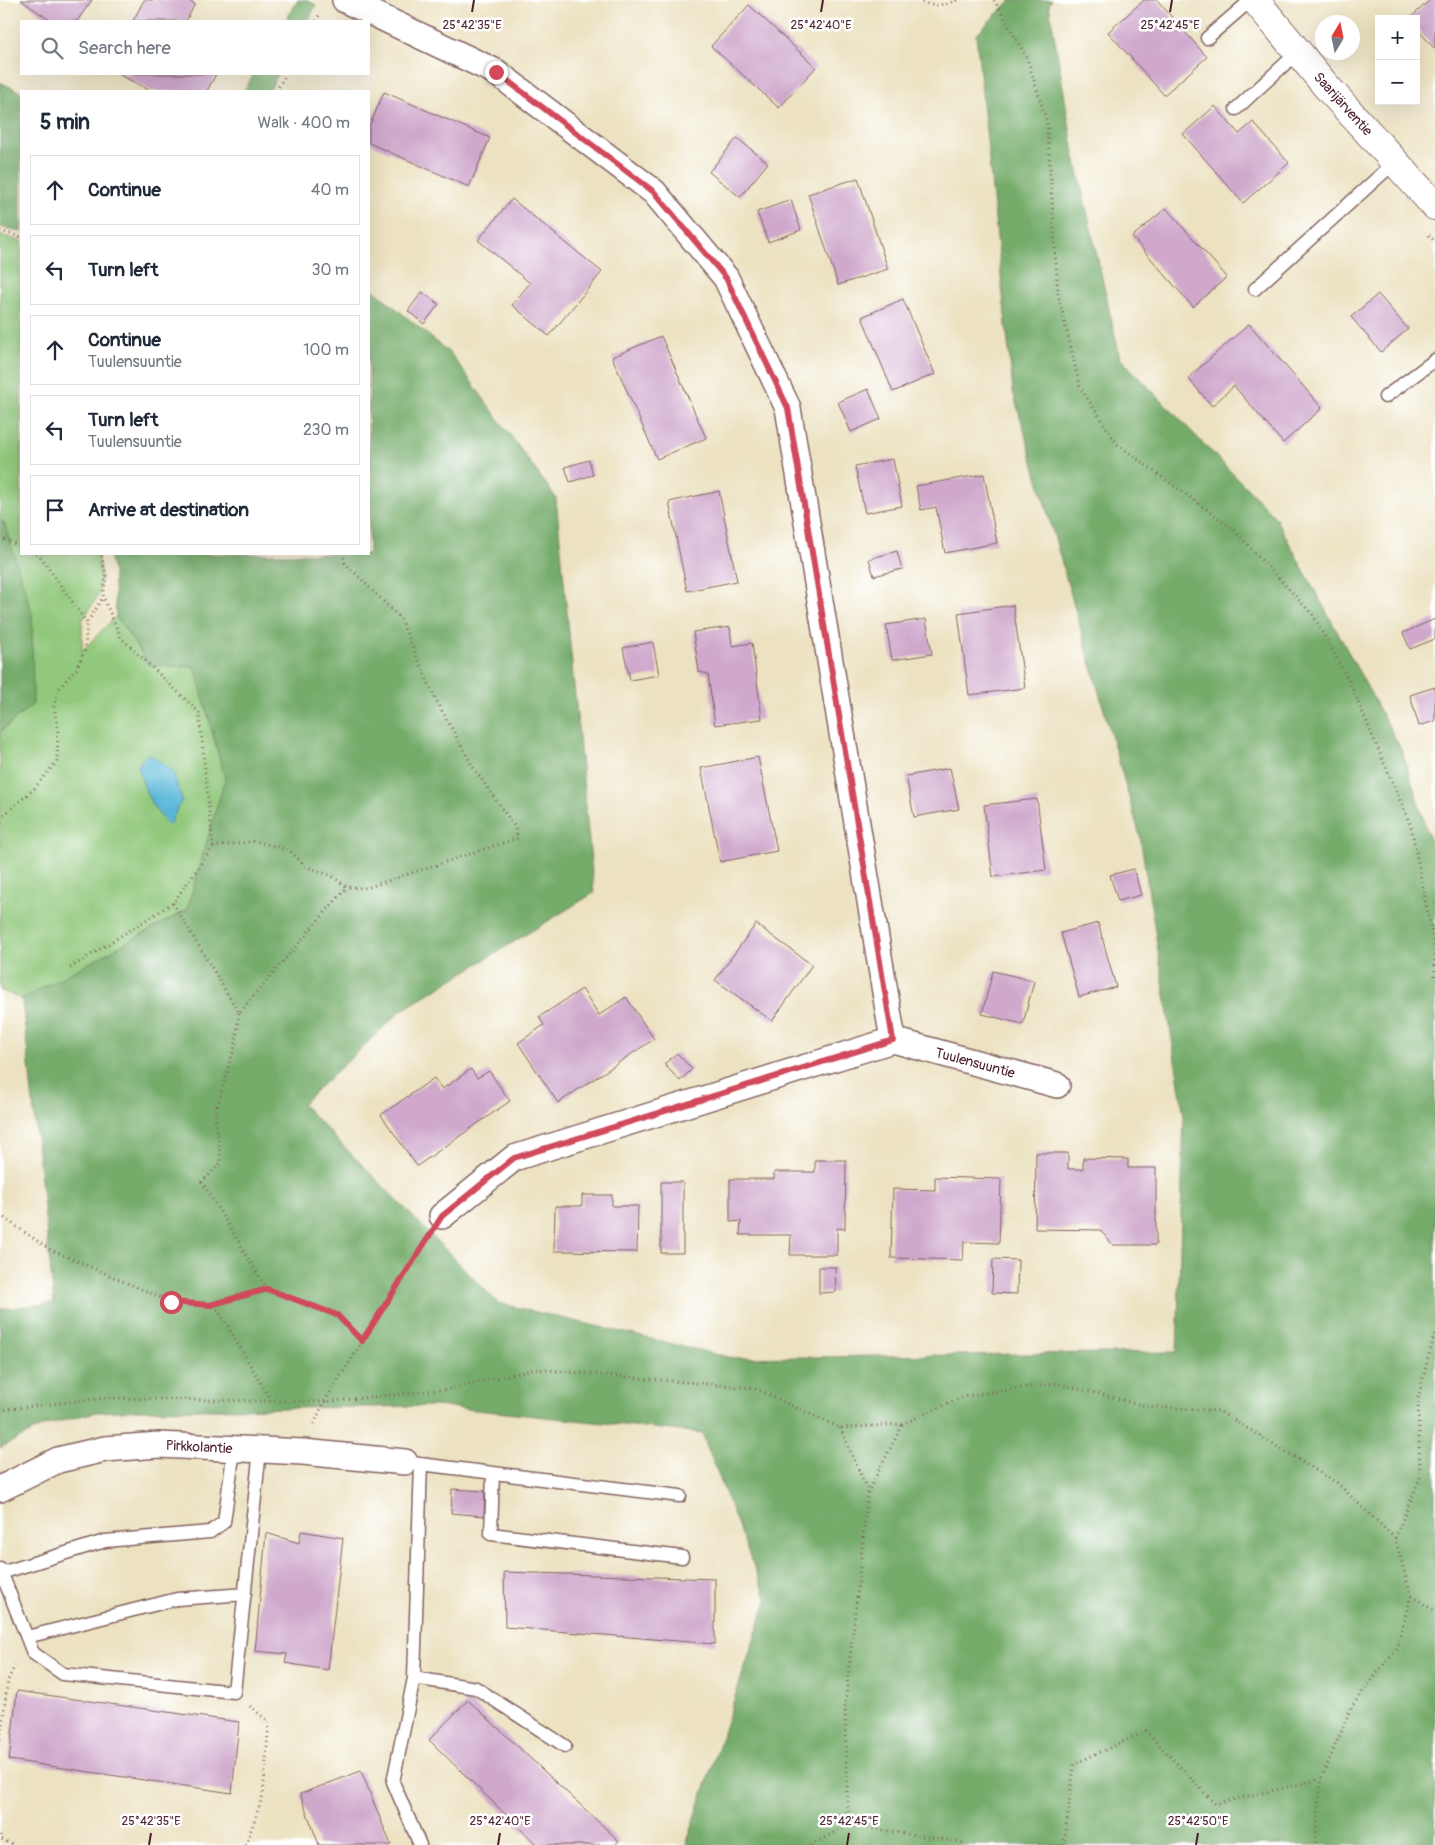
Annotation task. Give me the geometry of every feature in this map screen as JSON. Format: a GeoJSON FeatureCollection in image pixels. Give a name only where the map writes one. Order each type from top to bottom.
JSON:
{"type":"FeatureCollection","features":[{"type":"Feature","properties":{"kind":"main road","name":"Saarijärventie"},"geometry":{"type":"LineString","coordinates":[[1255,0],[1298,52],[1435,206]]}},
{"type":"Feature","properties":{"kind":"street"},"geometry":{"type":"LineString","coordinates":[[345,0],[496,72],[654,192],[726,278],[788,408],[893,1040],[514,1158],[442,1216]]}},
{"type":"Feature","properties":{"kind":"street","name":"Tuulensuuntie"},"geometry":{"type":"LineString","coordinates":[[893,1040],[1057,1085]]}},
{"type":"Feature","properties":{"kind":"street","name":"Pirkkolantie"},"geometry":{"type":"LineString","coordinates":[[0,1489],[58,1460],[106,1449],[159,1445],[234,1448],[413,1463]]}},
{"type":"Feature","properties":{"kind":"lane"},"geometry":{"type":"LineString","coordinates":[[1207,38],[1251,0]]}},
{"type":"Feature","properties":{"kind":"lane"},"geometry":{"type":"LineString","coordinates":[[1236,109],[1298,52]]}},
{"type":"Feature","properties":{"kind":"lane"},"geometry":{"type":"LineString","coordinates":[[1255,289],[1395,162]]}},
{"type":"Feature","properties":{"kind":"lane"},"geometry":{"type":"LineString","coordinates":[[1385,397],[1435,360]]}},
{"type":"Feature","properties":{"kind":"lane"},"geometry":{"type":"LineString","coordinates":[[234,1448],[224,1522],[210,1532],[104,1541],[1,1571],[33,1653],[63,1674],[234,1692],[260,1450]]}},
{"type":"Feature","properties":{"kind":"lane"},"geometry":{"type":"LineString","coordinates":[[420,1845],[393,1782],[414,1678],[413,1463],[680,1496]]}},
{"type":"Feature","properties":{"kind":"lane"},"geometry":{"type":"LineString","coordinates":[[493,1473],[491,1534],[682,1557]]}},
{"type":"Feature","properties":{"kind":"lane"},"geometry":{"type":"LineString","coordinates":[[27,1637],[178,1599],[245,1594]]}},
{"type":"Feature","properties":{"kind":"lane"},"geometry":{"type":"LineString","coordinates":[[414,1678],[476,1688],[565,1746]]}},
{"type":"Feature","properties":{"kind":"path"},"geometry":{"type":"LineString","coordinates":[[918,0],[925,4],[943,6],[957,0]]}},
{"type":"Feature","properties":{"kind":"path"},"geometry":{"type":"LineString","coordinates":[[994,0],[1027,58],[1047,122],[1058,294],[1080,387],[1117,444],[1232,528],[1313,615],[1349,682],[1411,826],[1435,950],[1435,976]]}},
{"type":"Feature","properties":{"kind":"path"},"geometry":{"type":"LineString","coordinates":[[277,90],[285,75]]}},
{"type":"Feature","properties":{"kind":"path"},"geometry":{"type":"LineString","coordinates":[[0,231],[20,236]]}},
{"type":"Feature","properties":{"kind":"path"},"geometry":{"type":"LineString","coordinates":[[0,537],[20,547]]}},
{"type":"Feature","properties":{"kind":"path"},"geometry":{"type":"LineString","coordinates":[[38,555],[87,623]]}},
{"type":"Feature","properties":{"kind":"path"},"geometry":{"type":"LineString","coordinates":[[0,818],[33,790],[57,761],[58,729],[54,707],[59,688],[76,669],[86,650],[87,623],[103,597],[106,576],[101,555]]}},
{"type":"Feature","properties":{"kind":"path"},"geometry":{"type":"LineString","coordinates":[[213,847],[255,841],[289,850],[305,866],[332,876],[347,887],[366,888],[518,838],[515,827],[473,767],[435,698],[400,618],[345,563],[342,555]]}},
{"type":"Feature","properties":{"kind":"path"},"geometry":{"type":"LineString","coordinates":[[70,968],[173,903],[213,847],[199,712],[121,638],[103,597]]}},
{"type":"Feature","properties":{"kind":"path"},"geometry":{"type":"LineString","coordinates":[[267,1289],[202,1182],[221,1163],[215,1113],[236,1042],[239,1012],[347,887]]}},
{"type":"Feature","properties":{"kind":"path"},"geometry":{"type":"LineString","coordinates":[[173,903],[239,1012]]}},
{"type":"Feature","properties":{"kind":"path"},"geometry":{"type":"LineString","coordinates":[[0,1215],[49,1250],[171,1302],[210,1305],[267,1289],[337,1315],[362,1341]]}},
{"type":"Feature","properties":{"kind":"path"},"geometry":{"type":"LineString","coordinates":[[324,1402],[442,1216]]}},
{"type":"Feature","properties":{"kind":"path"},"geometry":{"type":"LineString","coordinates":[[210,1305],[218,1310],[270,1399]]}},
{"type":"Feature","properties":{"kind":"path"},"geometry":{"type":"LineString","coordinates":[[1394,1538],[1420,1478],[1418,1398],[1435,1331]]}},
{"type":"Feature","properties":{"kind":"path"},"geometry":{"type":"LineString","coordinates":[[0,1410],[104,1398],[270,1399],[324,1402],[449,1389],[535,1369],[754,1388],[840,1428],[902,1424],[965,1396],[1056,1383],[1146,1406],[1219,1411],[1337,1483],[1394,1538],[1411,1596],[1396,1649],[1352,1706],[1321,1779],[1315,1845]]}},
{"type":"Feature","properties":{"kind":"path"},"geometry":{"type":"LineString","coordinates":[[848,1825],[845,1705],[868,1492],[902,1424]]}},
{"type":"Feature","properties":{"kind":"path"},"geometry":{"type":"LineString","coordinates":[[840,1428],[868,1492]]}},
{"type":"Feature","properties":{"kind":"path"},"geometry":{"type":"LineString","coordinates":[[1411,1596],[1435,1611]]}},
{"type":"Feature","properties":{"kind":"path"},"geometry":{"type":"LineString","coordinates":[[0,1739],[8,1680],[27,1637]]}},
{"type":"Feature","properties":{"kind":"path"},"geometry":{"type":"LineString","coordinates":[[234,1692],[269,1722],[263,1795],[246,1845]]}},
{"type":"Feature","properties":{"kind":"path"},"geometry":{"type":"LineString","coordinates":[[1064,1845],[1074,1764],[1146,1731],[1215,1804],[1321,1779]]}},
{"type":"Feature","properties":{"kind":"path"},"geometry":{"type":"LineString","coordinates":[[811,1845],[848,1825],[961,1842],[966,1845]]}},
{"type":"Feature","properties":{"kind":"path"},"geometry":{"type":"LineString","coordinates":[[0,1835],[1,1840],[14,1845]]}},
{"type":"Feature","properties":{"kind":"green space"},"geometry":{"type":"Polygon","coordinates":[[[298,0],[307,0],[316,5],[308,20],[286,20],[298,0]]]}},
{"type":"Feature","properties":{"kind":"green space"},"geometry":{"type":"Polygon","coordinates":[[[1011,0],[1052,0],[1049,4],[1074,153],[1120,358],[1275,517],[1402,751],[1435,856],[1435,1845],[686,1845],[767,1600],[702,1433],[437,1406],[145,1410],[96,1412],[43,1426],[0,1448],[0,1309],[54,1303],[22,999],[187,910],[225,779],[195,667],[149,665],[116,616],[113,571],[109,555],[370,555],[370,287],[451,354],[556,498],[594,893],[402,1010],[302,1104],[498,1303],[732,1358],[1177,1352],[1184,1116],[1140,836],[1013,392],[976,34],[1011,0]]]}},
{"type":"Feature","properties":{"kind":"green space"},"geometry":{"type":"Polygon","coordinates":[[[253,75],[277,75],[270,90],[245,90],[253,75]]]}},
{"type":"Feature","properties":{"kind":"green space"},"geometry":{"type":"Polygon","coordinates":[[[0,82],[20,92],[20,232],[0,227],[0,82]]]}},
{"type":"Feature","properties":{"kind":"green space"},"geometry":{"type":"Polygon","coordinates":[[[0,235],[20,241],[20,555],[97,555],[101,576],[99,594],[82,621],[82,651],[116,616],[149,665],[195,666],[225,779],[187,910],[22,999],[0,990],[0,732],[33,704],[4,522],[0,522],[0,235]]]}},
{"type":"Feature","properties":{"kind":"green space"},"geometry":{"type":"Polygon","coordinates":[[[0,522],[4,522],[32,613],[33,704],[0,732],[0,522]]]}},
{"type":"Feature","properties":{"kind":"water"},"geometry":{"type":"Polygon","coordinates":[[[148,753],[173,771],[182,800],[169,825],[157,812],[142,782],[138,765],[148,753]]]}},
{"type":"Feature","properties":{"kind":"building"},"geometry":{"type":"Polygon","coordinates":[[[21,0],[92,0],[78,20],[50,20],[21,0]]]}},
{"type":"Feature","properties":{"kind":"building"},"geometry":{"type":"Polygon","coordinates":[[[144,0],[186,0],[195,4],[187,20],[134,20],[144,0]]]}},
{"type":"Feature","properties":{"kind":"building"},"geometry":{"type":"Polygon","coordinates":[[[1144,0],[1157,0],[1207,57],[1164,95],[1108,32],[1144,0]]]}},
{"type":"Feature","properties":{"kind":"building"},"geometry":{"type":"Polygon","coordinates":[[[1430,0],[1435,0],[1435,49],[1420,32],[1420,15],[1413,15],[1430,0]]]}},
{"type":"Feature","properties":{"kind":"building"},"geometry":{"type":"Polygon","coordinates":[[[749,5],[816,67],[779,108],[711,46],[749,5]]]}},
{"type":"Feature","properties":{"kind":"building"},"geometry":{"type":"Polygon","coordinates":[[[120,75],[215,75],[208,90],[149,90],[120,75]]]}},
{"type":"Feature","properties":{"kind":"building"},"geometry":{"type":"Polygon","coordinates":[[[384,92],[490,138],[469,187],[370,143],[370,125],[384,92]]]}},
{"type":"Feature","properties":{"kind":"building"},"geometry":{"type":"Polygon","coordinates":[[[1215,106],[1239,134],[1253,122],[1289,163],[1243,203],[1183,134],[1215,106]]]}},
{"type":"Feature","properties":{"kind":"building"},"geometry":{"type":"Polygon","coordinates":[[[737,138],[768,163],[740,197],[709,172],[737,138]]]}},
{"type":"Feature","properties":{"kind":"building"},"geometry":{"type":"Polygon","coordinates":[[[858,178],[888,269],[838,285],[808,194],[858,178]]]}},
{"type":"Feature","properties":{"kind":"building"},"geometry":{"type":"Polygon","coordinates":[[[512,199],[602,272],[549,336],[512,305],[530,283],[478,240],[512,199]]]}},
{"type":"Feature","properties":{"kind":"building"},"geometry":{"type":"Polygon","coordinates":[[[791,200],[801,230],[768,242],[757,212],[791,200]]]}},
{"type":"Feature","properties":{"kind":"building"},"geometry":{"type":"Polygon","coordinates":[[[1166,208],[1227,277],[1193,307],[1132,237],[1166,208]]]}},
{"type":"Feature","properties":{"kind":"building"},"geometry":{"type":"Polygon","coordinates":[[[422,292],[439,304],[424,324],[408,311],[422,292]]]}},
{"type":"Feature","properties":{"kind":"building"},"geometry":{"type":"Polygon","coordinates":[[[1378,294],[1408,329],[1381,352],[1351,317],[1378,294]]]}},
{"type":"Feature","properties":{"kind":"building"},"geometry":{"type":"Polygon","coordinates":[[[903,299],[935,374],[893,392],[862,317],[903,299]]]}},
{"type":"Feature","properties":{"kind":"building"},"geometry":{"type":"Polygon","coordinates":[[[1249,324],[1322,408],[1283,443],[1234,386],[1212,406],[1188,378],[1249,324]]]}},
{"type":"Feature","properties":{"kind":"building"},"geometry":{"type":"Polygon","coordinates":[[[661,336],[706,438],[657,459],[612,357],[661,336]]]}},
{"type":"Feature","properties":{"kind":"building"},"geometry":{"type":"Polygon","coordinates":[[[868,389],[881,419],[851,432],[838,402],[868,389]]]}},
{"type":"Feature","properties":{"kind":"building"},"geometry":{"type":"Polygon","coordinates":[[[893,459],[902,506],[865,513],[855,466],[893,459]]]}},
{"type":"Feature","properties":{"kind":"building"},"geometry":{"type":"Polygon","coordinates":[[[589,460],[593,475],[570,482],[565,467],[589,460]]]}},
{"type":"Feature","properties":{"kind":"building"},"geometry":{"type":"Polygon","coordinates":[[[984,474],[997,543],[945,553],[936,507],[921,510],[916,486],[984,474]]]}},
{"type":"Feature","properties":{"kind":"building"},"geometry":{"type":"Polygon","coordinates":[[[719,491],[737,581],[687,591],[669,502],[719,491]]]}},
{"type":"Feature","properties":{"kind":"building"},"geometry":{"type":"Polygon","coordinates":[[[897,551],[902,569],[874,576],[869,559],[897,551]]]}},
{"type":"Feature","properties":{"kind":"building"},"geometry":{"type":"Polygon","coordinates":[[[1013,605],[1025,688],[969,695],[958,613],[1013,605]]]}},
{"type":"Feature","properties":{"kind":"building"},"geometry":{"type":"Polygon","coordinates":[[[926,619],[932,654],[892,660],[886,625],[926,619]]]}},
{"type":"Feature","properties":{"kind":"building"},"geometry":{"type":"Polygon","coordinates":[[[1435,619],[1435,639],[1410,649],[1403,633],[1435,619]]]}},
{"type":"Feature","properties":{"kind":"building"},"geometry":{"type":"Polygon","coordinates":[[[730,627],[732,646],[752,643],[762,719],[715,725],[708,674],[699,672],[693,632],[730,627]]]}},
{"type":"Feature","properties":{"kind":"building"},"geometry":{"type":"Polygon","coordinates":[[[653,642],[659,675],[630,680],[623,648],[653,642]]]}},
{"type":"Feature","properties":{"kind":"building"},"geometry":{"type":"Polygon","coordinates":[[[1435,687],[1435,721],[1419,726],[1410,695],[1435,687]]]}},
{"type":"Feature","properties":{"kind":"building"},"geometry":{"type":"Polygon","coordinates":[[[758,757],[777,851],[720,862],[701,768],[758,757]]]}},
{"type":"Feature","properties":{"kind":"building"},"geometry":{"type":"Polygon","coordinates":[[[950,768],[959,809],[914,817],[906,776],[950,768]]]}},
{"type":"Feature","properties":{"kind":"building"},"geometry":{"type":"Polygon","coordinates":[[[1037,799],[1046,870],[993,877],[984,805],[1037,799]]]}},
{"type":"Feature","properties":{"kind":"building"},"geometry":{"type":"Polygon","coordinates":[[[1134,869],[1141,895],[1118,901],[1110,875],[1134,869]]]}},
{"type":"Feature","properties":{"kind":"building"},"geometry":{"type":"Polygon","coordinates":[[[1098,923],[1116,987],[1079,997],[1061,933],[1098,923]]]}},
{"type":"Feature","properties":{"kind":"building"},"geometry":{"type":"Polygon","coordinates":[[[756,924],[812,965],[772,1021],[715,980],[756,924]]]}},
{"type":"Feature","properties":{"kind":"building"},"geometry":{"type":"Polygon","coordinates":[[[993,971],[1034,981],[1023,1024],[982,1014],[993,971]]]}},
{"type":"Feature","properties":{"kind":"building"},"geometry":{"type":"Polygon","coordinates":[[[582,989],[599,1015],[626,997],[654,1039],[558,1103],[518,1043],[544,1025],[539,1017],[582,989]]]}},
{"type":"Feature","properties":{"kind":"building"},"geometry":{"type":"Polygon","coordinates":[[[677,1053],[692,1069],[680,1081],[664,1064],[677,1053]]]}},
{"type":"Feature","properties":{"kind":"building"},"geometry":{"type":"Polygon","coordinates":[[[471,1069],[477,1078],[489,1071],[510,1101],[417,1166],[381,1115],[434,1078],[442,1089],[471,1069]]]}},
{"type":"Feature","properties":{"kind":"building"},"geometry":{"type":"Polygon","coordinates":[[[1036,1153],[1068,1153],[1068,1169],[1083,1169],[1083,1158],[1128,1159],[1128,1168],[1156,1168],[1156,1245],[1113,1245],[1100,1230],[1035,1229],[1036,1153]]]}},
{"type":"Feature","properties":{"kind":"building"},"geometry":{"type":"Polygon","coordinates":[[[815,1160],[846,1160],[845,1229],[837,1228],[837,1255],[790,1255],[791,1235],[740,1235],[741,1221],[730,1222],[730,1179],[774,1179],[774,1172],[815,1172],[815,1160]]]}},
{"type":"Feature","properties":{"kind":"building"},"geometry":{"type":"Polygon","coordinates":[[[935,1177],[1001,1179],[999,1243],[964,1242],[963,1260],[891,1258],[893,1189],[935,1190],[935,1177]]]}},
{"type":"Feature","properties":{"kind":"building"},"geometry":{"type":"Polygon","coordinates":[[[661,1182],[683,1182],[683,1253],[661,1253],[661,1182]]]}},
{"type":"Feature","properties":{"kind":"building"},"geometry":{"type":"Polygon","coordinates":[[[582,1195],[612,1195],[612,1206],[638,1206],[637,1252],[554,1251],[555,1206],[582,1206],[582,1195]]]}},
{"type":"Feature","properties":{"kind":"building"},"geometry":{"type":"Polygon","coordinates":[[[993,1259],[1018,1260],[1017,1294],[992,1293],[993,1259]]]}},
{"type":"Feature","properties":{"kind":"building"},"geometry":{"type":"Polygon","coordinates":[[[819,1267],[835,1267],[836,1292],[819,1293],[819,1267]]]}},
{"type":"Feature","properties":{"kind":"building"},"geometry":{"type":"Polygon","coordinates":[[[452,1489],[485,1491],[484,1516],[451,1513],[452,1489]]]}},
{"type":"Feature","properties":{"kind":"building"},"geometry":{"type":"Polygon","coordinates":[[[301,1531],[343,1538],[328,1670],[285,1663],[287,1654],[255,1651],[266,1533],[299,1543],[301,1531]]]}},
{"type":"Feature","properties":{"kind":"building"},"geometry":{"type":"Polygon","coordinates":[[[504,1572],[715,1579],[715,1644],[505,1627],[504,1572]]]}},
{"type":"Feature","properties":{"kind":"building"},"geometry":{"type":"Polygon","coordinates":[[[17,1691],[239,1722],[232,1793],[9,1760],[17,1691]]]}},
{"type":"Feature","properties":{"kind":"building"},"geometry":{"type":"Polygon","coordinates":[[[468,1700],[619,1841],[615,1845],[537,1845],[429,1740],[468,1700]]]}},
{"type":"Feature","properties":{"kind":"building"},"geometry":{"type":"Polygon","coordinates":[[[361,1771],[391,1845],[319,1845],[300,1794],[361,1771]]]}},
{"type":"Feature","properties":{"kind":"route"},"geometry":{"type":"LineString","coordinates":[[171,1302],[210,1305],[267,1289],[337,1315],[362,1341],[442,1216],[514,1158],[893,1040],[788,408],[726,278],[654,192],[496,72]]}}]}
